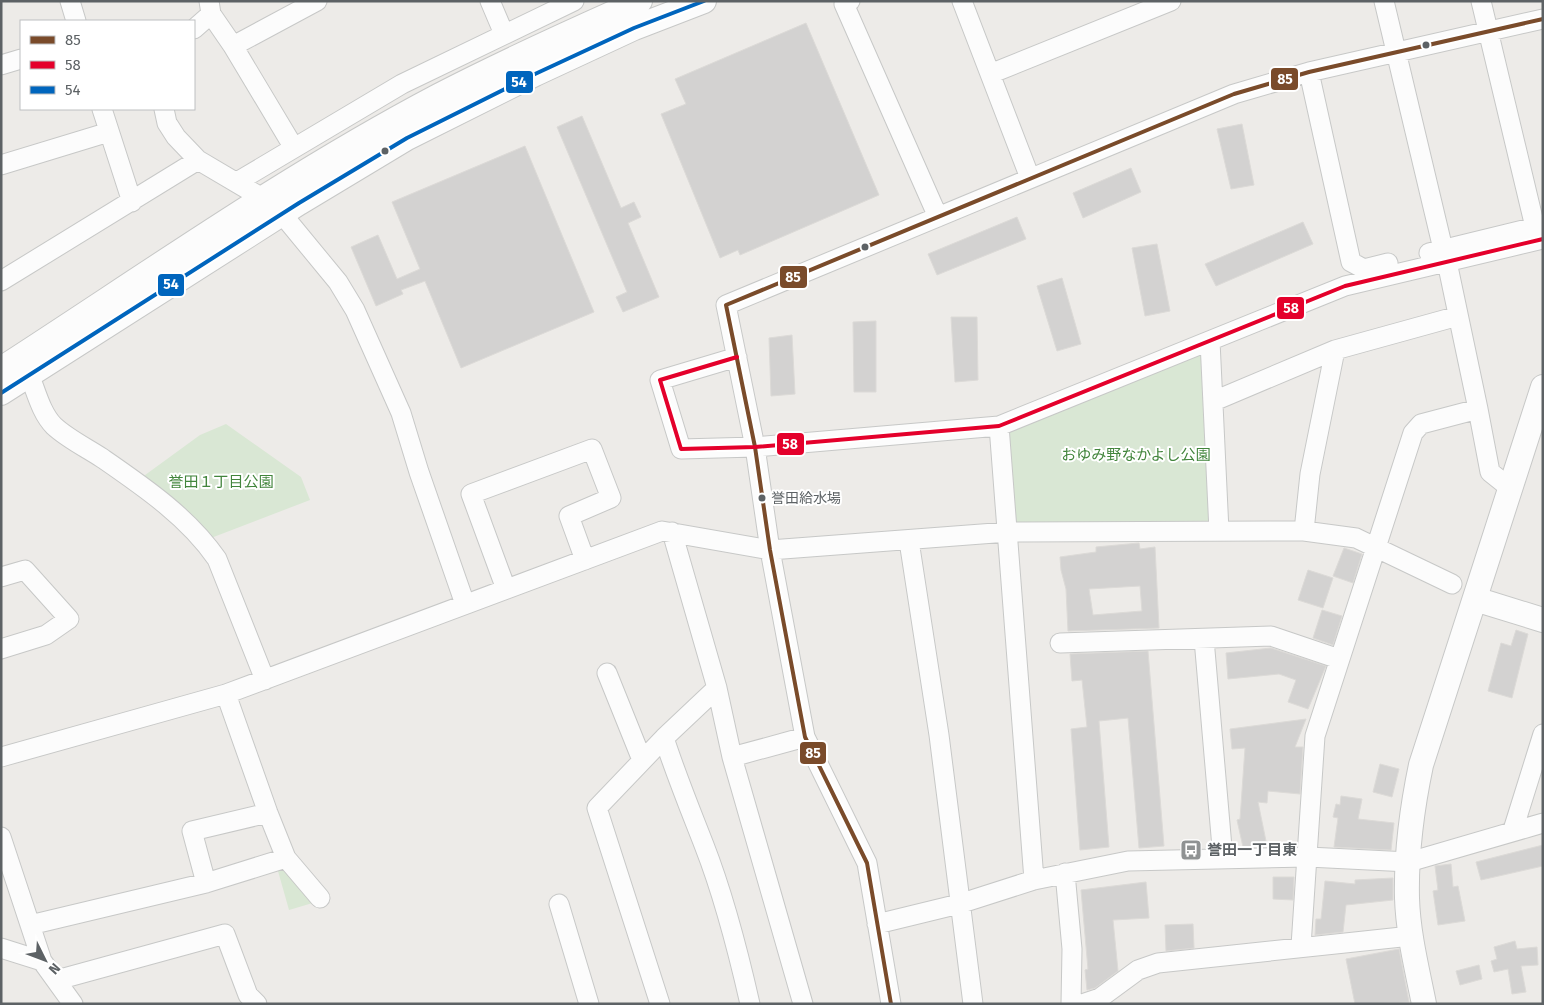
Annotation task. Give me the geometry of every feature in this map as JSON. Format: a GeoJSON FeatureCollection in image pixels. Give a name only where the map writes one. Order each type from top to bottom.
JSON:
{"type":"FeatureCollection","features":[{"type":"Feature","properties":{"kind":"street"},"geometry":{"type":"LineString","coordinates":[[70,1],[76,20]]}},
{"type":"Feature","properties":{"kind":"street"},"geometry":{"type":"LineString","coordinates":[[233,46],[317,1]]}},
{"type":"Feature","properties":{"kind":"street"},"geometry":{"type":"LineString","coordinates":[[490,1],[504,34]]}},
{"type":"Feature","properties":{"kind":"street"},"geometry":{"type":"LineString","coordinates":[[237,182],[402,84],[574,1]]}},
{"type":"Feature","properties":{"kind":"street"},"geometry":{"type":"LineString","coordinates":[[1,369],[264,199],[438,97],[524,54],[640,1]]}},
{"type":"Feature","properties":{"kind":"street"},"geometry":{"type":"LineString","coordinates":[[1,393],[282,214],[407,138],[634,28],[704,1]]}},
{"type":"Feature","properties":{"kind":"street"},"geometry":{"type":"LineString","coordinates":[[850,1],[844,4],[938,217]]}},
{"type":"Feature","properties":{"kind":"street"},"geometry":{"type":"LineString","coordinates":[[962,1],[1030,178]]}},
{"type":"Feature","properties":{"kind":"street"},"geometry":{"type":"LineString","coordinates":[[990,74],[1171,1]]}},
{"type":"Feature","properties":{"kind":"street"},"geometry":{"type":"LineString","coordinates":[[1384,1],[1445,256],[1490,472],[1510,488]]}},
{"type":"Feature","properties":{"kind":"street"},"geometry":{"type":"LineString","coordinates":[[737,357],[660,380],[681,449],[755,447],[999,426],[1345,286],[1535,227],[1481,1]]}},
{"type":"Feature","properties":{"kind":"street"},"geometry":{"type":"LineString","coordinates":[[195,28],[210,8],[294,148]]}},
{"type":"Feature","properties":{"kind":"street"},"geometry":{"type":"LineString","coordinates":[[891,1004],[866,864],[805,737],[770,550],[755,447],[726,305],[1234,94],[1308,72],[1543,19]]}},
{"type":"Feature","properties":{"kind":"street"},"geometry":{"type":"LineString","coordinates":[[1,65],[20,60]]}},
{"type":"Feature","properties":{"kind":"street"},"geometry":{"type":"LineString","coordinates":[[1308,72],[1351,262],[1364,269],[1543,239]]}},
{"type":"Feature","properties":{"kind":"street"},"geometry":{"type":"LineString","coordinates":[[102,110],[132,202]]}},
{"type":"Feature","properties":{"kind":"street"},"geometry":{"type":"LineString","coordinates":[[164,110],[168,123],[176,137],[198,160],[264,199],[282,214],[338,282],[355,310],[401,413],[419,472],[465,604]]}},
{"type":"Feature","properties":{"kind":"street"},"geometry":{"type":"LineString","coordinates":[[1,165],[109,132]]}},
{"type":"Feature","properties":{"kind":"street"},"geometry":{"type":"LineString","coordinates":[[1,281],[198,160]]}},
{"type":"Feature","properties":{"kind":"street"},"geometry":{"type":"LineString","coordinates":[[1214,402],[1336,350],[1458,316]]}},
{"type":"Feature","properties":{"kind":"street"},"geometry":{"type":"LineString","coordinates":[[1210,341],[1219,531]]}},
{"type":"Feature","properties":{"kind":"street"},"geometry":{"type":"LineString","coordinates":[[1304,530],[1310,474],[1336,350]]}},
{"type":"Feature","properties":{"kind":"street"},"geometry":{"type":"LineString","coordinates":[[29,374],[42,408],[54,426],[130,477],[195,530],[206,544],[217,559],[264,680]]}},
{"type":"Feature","properties":{"kind":"street"},"geometry":{"type":"LineString","coordinates":[[1424,1004],[1411,936],[1407,898],[1412,808],[1421,765],[1543,387]]}},
{"type":"Feature","properties":{"kind":"street"},"geometry":{"type":"LineString","coordinates":[[1301,946],[1316,736],[1375,546],[1413,433],[1420,424],[1478,409]]}},
{"type":"Feature","properties":{"kind":"street"},"geometry":{"type":"LineString","coordinates":[[999,426],[1034,880]]}},
{"type":"Feature","properties":{"kind":"street"},"geometry":{"type":"LineString","coordinates":[[506,589],[472,494],[592,449],[611,498],[569,516],[584,560]]}},
{"type":"Feature","properties":{"kind":"street"},"geometry":{"type":"LineString","coordinates":[[1,757],[226,694],[662,531],[770,550],[909,541],[1008,532],[1304,530],[1356,538],[1452,584]]}},
{"type":"Feature","properties":{"kind":"street"},"geometry":{"type":"LineString","coordinates":[[672,532],[717,688],[732,757],[803,1004]]}},
{"type":"Feature","properties":{"kind":"street"},"geometry":{"type":"LineString","coordinates":[[909,541],[938,735],[973,1004]]}},
{"type":"Feature","properties":{"kind":"street"},"geometry":{"type":"LineString","coordinates":[[1,577],[25,570],[69,619],[46,636],[1,649]]}},
{"type":"Feature","properties":{"kind":"street"},"geometry":{"type":"LineString","coordinates":[[1475,599],[1543,620]]}},
{"type":"Feature","properties":{"kind":"street"},"geometry":{"type":"LineString","coordinates":[[1060,643],[1271,636],[1340,659]]}},
{"type":"Feature","properties":{"kind":"street"},"geometry":{"type":"LineString","coordinates":[[1204,639],[1223,859]]}},
{"type":"Feature","properties":{"kind":"street"},"geometry":{"type":"LineString","coordinates":[[607,673],[642,760]]}},
{"type":"Feature","properties":{"kind":"street"},"geometry":{"type":"LineString","coordinates":[[660,1004],[597,808],[664,738],[717,688]]}},
{"type":"Feature","properties":{"kind":"street"},"geometry":{"type":"LineString","coordinates":[[226,694],[286,858],[320,898]]}},
{"type":"Feature","properties":{"kind":"street"},"geometry":{"type":"LineString","coordinates":[[1513,830],[1543,734]]}},
{"type":"Feature","properties":{"kind":"street"},"geometry":{"type":"LineString","coordinates":[[732,757],[805,737]]}},
{"type":"Feature","properties":{"kind":"street"},"geometry":{"type":"LineString","coordinates":[[664,738],[682,794],[705,846],[740,962],[750,1004]]}},
{"type":"Feature","properties":{"kind":"street"},"geometry":{"type":"LineString","coordinates":[[206,883],[192,831],[268,813]]}},
{"type":"Feature","properties":{"kind":"street"},"geometry":{"type":"LineString","coordinates":[[877,924],[959,904],[1034,880],[1128,861],[1308,857],[1409,862],[1513,830],[1543,823]]}},
{"type":"Feature","properties":{"kind":"street"},"geometry":{"type":"LineString","coordinates":[[1,837],[42,961],[73,1004]]}},
{"type":"Feature","properties":{"kind":"street"},"geometry":{"type":"LineString","coordinates":[[30,925],[206,883],[286,858]]}},
{"type":"Feature","properties":{"kind":"street"},"geometry":{"type":"LineString","coordinates":[[1065,873],[1072,949],[1072,1004]]}},
{"type":"Feature","properties":{"kind":"street"},"geometry":{"type":"LineString","coordinates":[[559,904],[589,1004]]}},
{"type":"Feature","properties":{"kind":"street"},"geometry":{"type":"LineString","coordinates":[[56,980],[226,934],[248,995],[256,1004]]}},
{"type":"Feature","properties":{"kind":"street"},"geometry":{"type":"LineString","coordinates":[[1082,1004],[1100,998],[1138,970],[1158,962],[1411,936]]}},
{"type":"Feature","properties":{"kind":"street"},"geometry":{"type":"LineString","coordinates":[[1,948],[42,961]]}},
{"type":"Feature","properties":{"kind":"green space","name":"おゆみ野なかよし公園"},"geometry":{"type":"Polygon","coordinates":[[[1206,351],[1210,529],[1017,528],[1006,427],[1206,351]]]}},
{"type":"Feature","properties":{"kind":"green space","name":"誉田１丁目公園"},"geometry":{"type":"Polygon","coordinates":[[[226,424],[301,477],[310,500],[211,538],[141,478],[200,435],[226,424]]]}},
{"type":"Feature","properties":{"kind":"green space"},"geometry":{"type":"Polygon","coordinates":[[[284,862],[316,902],[289,910],[276,864],[284,862]]]}},
{"type":"Feature","properties":{"kind":"building"},"geometry":{"type":"Polygon","coordinates":[[[806,23],[879,195],[740,255],[738,250],[720,258],[661,114],[686,104],[675,79],[806,23]]]}},
{"type":"Feature","properties":{"kind":"building"},"geometry":{"type":"Polygon","coordinates":[[[582,116],[621,208],[634,202],[641,217],[628,223],[659,297],[623,312],[616,297],[627,292],[557,127],[582,116]]]}},
{"type":"Feature","properties":{"kind":"building"},"geometry":{"type":"Polygon","coordinates":[[[1242,124],[1254,185],[1231,189],[1217,129],[1242,124]]]}},
{"type":"Feature","properties":{"kind":"building"},"geometry":{"type":"Polygon","coordinates":[[[525,146],[594,312],[461,368],[425,281],[401,290],[403,294],[376,306],[351,247],[378,235],[397,279],[420,269],[392,202],[525,146]]]}},
{"type":"Feature","properties":{"kind":"building"},"geometry":{"type":"Polygon","coordinates":[[[1131,168],[1141,192],[1083,218],[1073,193],[1131,168]]]}},
{"type":"Feature","properties":{"kind":"building"},"geometry":{"type":"Polygon","coordinates":[[[1017,217],[1026,239],[937,275],[928,254],[1017,217]]]}},
{"type":"Feature","properties":{"kind":"building"},"geometry":{"type":"Polygon","coordinates":[[[1303,222],[1313,244],[1216,286],[1205,264],[1303,222]]]}},
{"type":"Feature","properties":{"kind":"building"},"geometry":{"type":"Polygon","coordinates":[[[1157,244],[1170,311],[1145,316],[1132,248],[1157,244]]]}},
{"type":"Feature","properties":{"kind":"building"},"geometry":{"type":"Polygon","coordinates":[[[1062,278],[1081,344],[1057,351],[1037,286],[1062,278]]]}},
{"type":"Feature","properties":{"kind":"building"},"geometry":{"type":"Polygon","coordinates":[[[951,317],[977,317],[978,380],[955,382],[951,317]]]}},
{"type":"Feature","properties":{"kind":"building"},"geometry":{"type":"Polygon","coordinates":[[[876,321],[876,392],[854,392],[853,322],[876,321]]]}},
{"type":"Feature","properties":{"kind":"building"},"geometry":{"type":"Polygon","coordinates":[[[792,335],[795,394],[771,396],[769,338],[792,335]]]}},
{"type":"Feature","properties":{"kind":"building"},"geometry":{"type":"Polygon","coordinates":[[[1139,543],[1140,549],[1155,547],[1159,628],[1068,631],[1066,589],[1060,557],[1096,552],[1096,547],[1139,543]],[[1140,586],[1089,589],[1093,615],[1142,611],[1140,586]]]}},
{"type":"Feature","properties":{"kind":"building"},"geometry":{"type":"Polygon","coordinates":[[[1344,548],[1362,554],[1353,583],[1333,576],[1344,548]]]}},
{"type":"Feature","properties":{"kind":"building"},"geometry":{"type":"Polygon","coordinates":[[[1308,570],[1333,578],[1323,608],[1298,600],[1308,570]]]}},
{"type":"Feature","properties":{"kind":"building"},"geometry":{"type":"Polygon","coordinates":[[[1322,610],[1342,616],[1333,645],[1313,638],[1322,610]]]}},
{"type":"Feature","properties":{"kind":"building"},"geometry":{"type":"Polygon","coordinates":[[[1516,630],[1528,634],[1512,698],[1488,691],[1501,643],[1511,646],[1516,630]]]}},
{"type":"Feature","properties":{"kind":"building"},"geometry":{"type":"Polygon","coordinates":[[[1271,648],[1326,666],[1308,709],[1288,702],[1296,680],[1279,674],[1228,679],[1226,653],[1271,648]]]}},
{"type":"Feature","properties":{"kind":"building"},"geometry":{"type":"Polygon","coordinates":[[[1148,651],[1164,846],[1139,848],[1128,718],[1099,721],[1109,847],[1080,850],[1071,729],[1087,727],[1082,680],[1072,681],[1070,654],[1148,651]]]}},
{"type":"Feature","properties":{"kind":"building"},"geometry":{"type":"Polygon","coordinates":[[[1306,719],[1295,747],[1303,747],[1300,794],[1268,791],[1267,803],[1258,802],[1267,846],[1243,847],[1237,820],[1240,819],[1245,748],[1232,749],[1230,729],[1306,719]]]}},
{"type":"Feature","properties":{"kind":"building"},"geometry":{"type":"Polygon","coordinates":[[[1380,764],[1399,769],[1392,797],[1373,792],[1380,764]]]}},
{"type":"Feature","properties":{"kind":"building"},"geometry":{"type":"Polygon","coordinates":[[[1341,796],[1362,799],[1358,819],[1394,823],[1391,850],[1334,847],[1338,818],[1333,817],[1336,804],[1340,805],[1341,796]]]}},
{"type":"Feature","properties":{"kind":"building"},"geometry":{"type":"Polygon","coordinates":[[[1543,845],[1543,866],[1481,880],[1476,862],[1543,845]]]}},
{"type":"Feature","properties":{"kind":"building"},"geometry":{"type":"Polygon","coordinates":[[[1451,864],[1453,887],[1458,886],[1465,921],[1438,925],[1433,891],[1438,890],[1435,866],[1451,864]]]}},
{"type":"Feature","properties":{"kind":"building"},"geometry":{"type":"Polygon","coordinates":[[[1273,877],[1294,877],[1293,900],[1273,899],[1273,877]]]}},
{"type":"Feature","properties":{"kind":"building"},"geometry":{"type":"Polygon","coordinates":[[[1393,878],[1393,900],[1346,905],[1343,932],[1315,935],[1316,919],[1321,919],[1325,881],[1355,884],[1355,880],[1393,878]]]}},
{"type":"Feature","properties":{"kind":"building"},"geometry":{"type":"Polygon","coordinates":[[[1146,882],[1149,918],[1113,920],[1118,971],[1095,988],[1087,990],[1085,970],[1088,969],[1081,890],[1146,882]]]}},
{"type":"Feature","properties":{"kind":"building"},"geometry":{"type":"Polygon","coordinates":[[[1193,924],[1194,948],[1166,951],[1165,925],[1193,924]]]}},
{"type":"Feature","properties":{"kind":"building"},"geometry":{"type":"Polygon","coordinates":[[[1515,941],[1517,949],[1537,947],[1538,965],[1521,966],[1526,992],[1512,994],[1508,969],[1494,972],[1491,961],[1497,959],[1494,947],[1515,941]]]}},
{"type":"Feature","properties":{"kind":"building"},"geometry":{"type":"Polygon","coordinates":[[[1399,949],[1409,1002],[1355,1004],[1346,959],[1399,949]]]}},
{"type":"Feature","properties":{"kind":"building"},"geometry":{"type":"Polygon","coordinates":[[[1479,965],[1482,979],[1460,985],[1456,971],[1479,965]]]}},
{"type":"Feature","properties":{"kind":"transit line","name":"54"},"geometry":{"type":"LineString","coordinates":[[1,393],[299,203],[407,138],[535,74],[634,28],[704,1]]}},
{"type":"Feature","properties":{"kind":"transit line","name":"85"},"geometry":{"type":"LineString","coordinates":[[891,1004],[867,863],[805,737],[770,550],[755,447],[726,305],[1234,94],[1309,72],[1543,19]]}},
{"type":"Feature","properties":{"kind":"transit line","name":"58"},"geometry":{"type":"LineString","coordinates":[[737,357],[660,380],[681,449],[755,447],[999,426],[1345,286],[1543,239]]}},
{"type":"Feature","properties":{"kind":"place","name":"誉田給水場"},"geometry":{"type":"Point","coordinates":[762,498]}},
{"type":"Feature","properties":{"kind":"place","name":"誉田一丁目東"},"geometry":{"type":"Point","coordinates":[1191,850]}}]}
